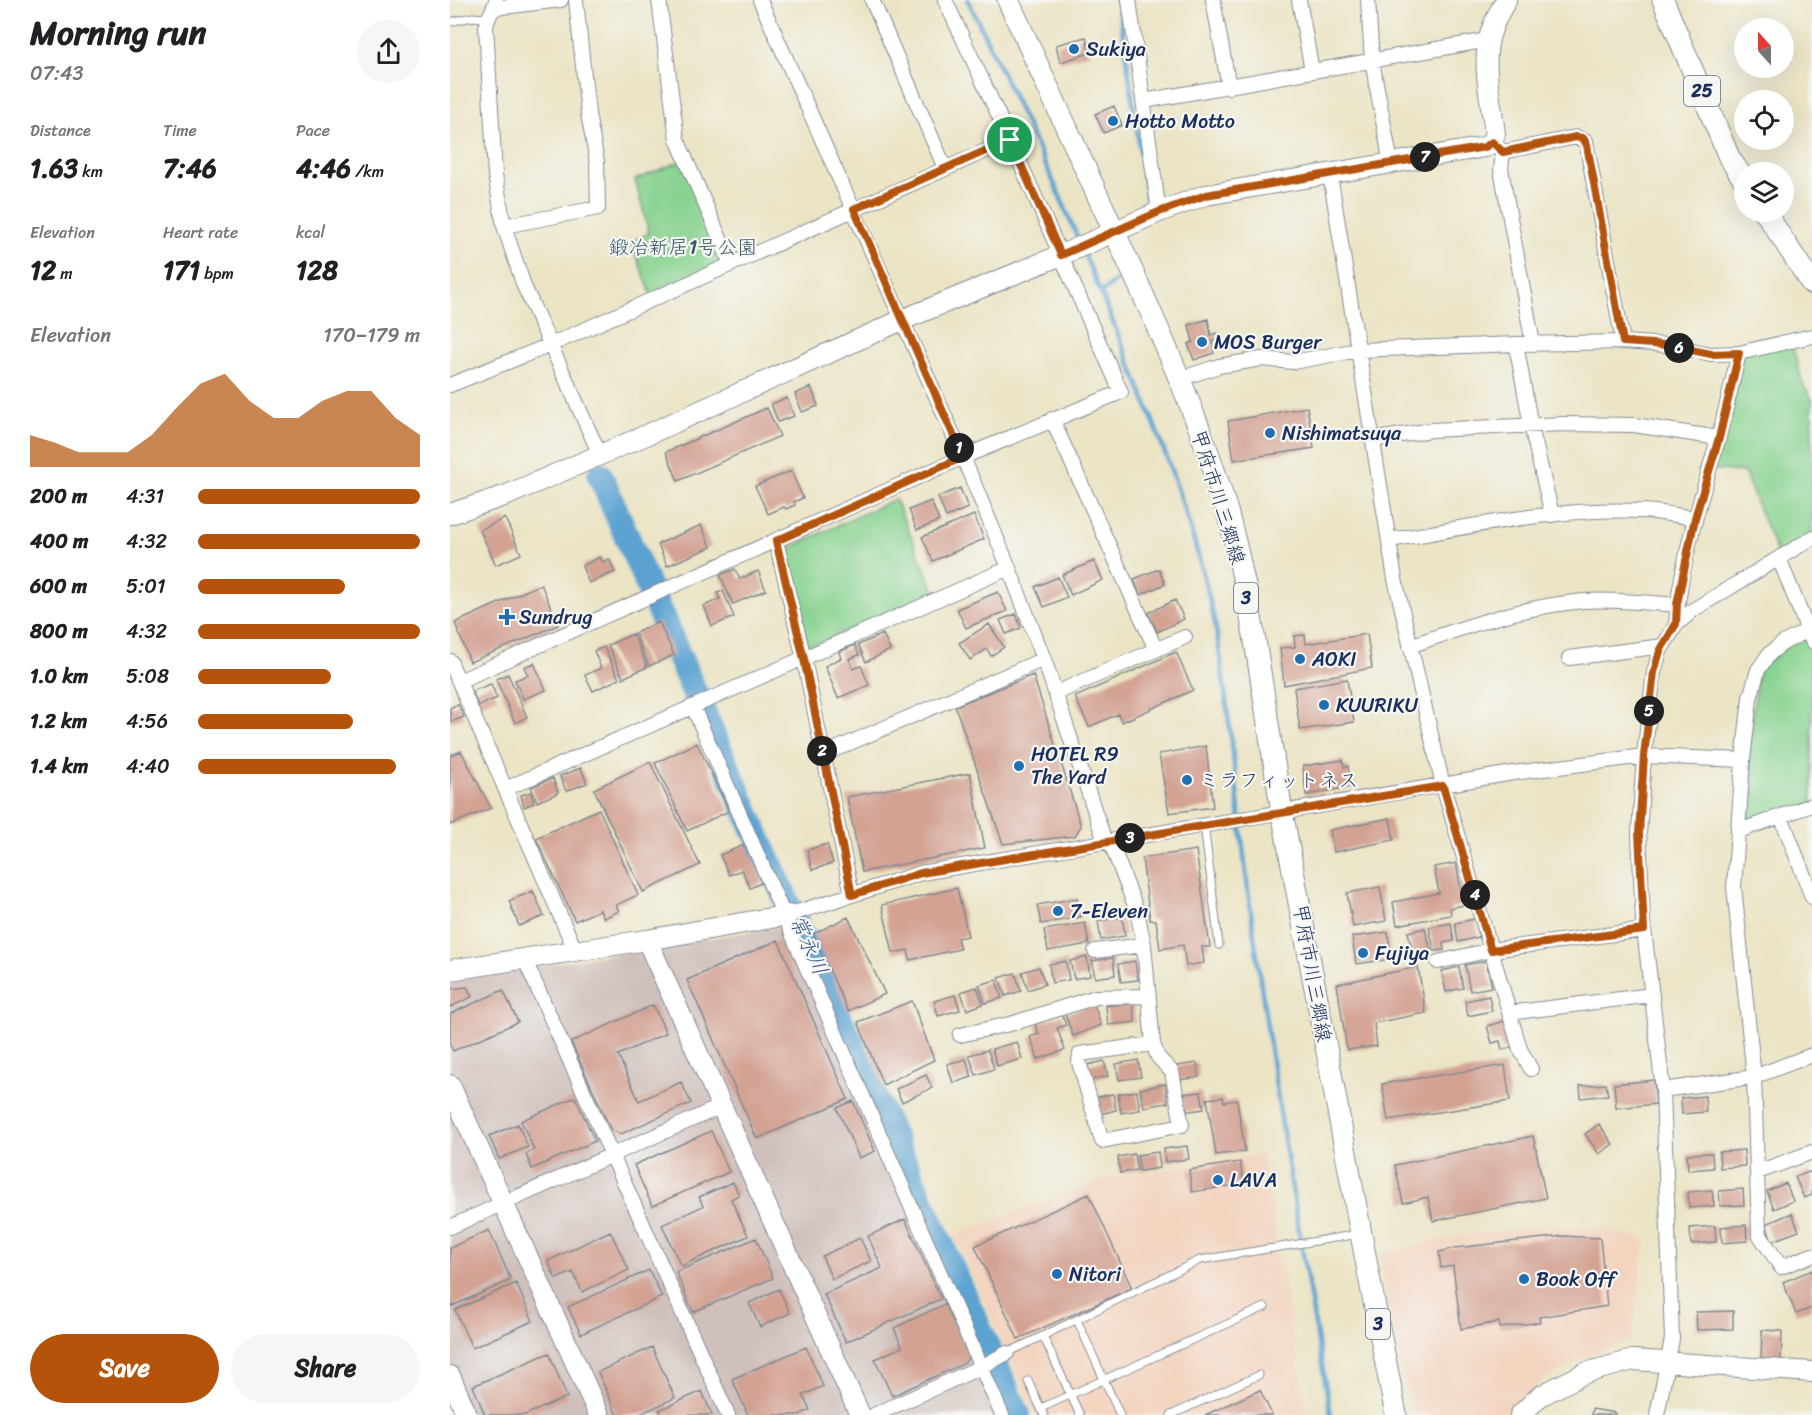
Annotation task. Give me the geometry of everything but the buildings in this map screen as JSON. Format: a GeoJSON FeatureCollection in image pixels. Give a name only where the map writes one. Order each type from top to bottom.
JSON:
{"type":"FeatureCollection","features":[{"type":"Feature","properties":{"kind":"main road","name":"甲府市川三郷線"},"geometry":{"type":"LineString","coordinates":[[1008,0],[1106,235],[1179,379],[1214,471],[1237,549],[1261,682],[1272,815],[1396,1415]]}},
{"type":"Feature","properties":{"kind":"main road","name":"25"},"geometry":{"type":"LineString","coordinates":[[1663,0],[1734,165]]}},
{"type":"Feature","properties":{"kind":"main road"},"geometry":{"type":"LineString","coordinates":[[1772,222],[1812,284]]}},
{"type":"Feature","properties":{"kind":"street"},"geometry":{"type":"LineString","coordinates":[[561,0],[492,9],[486,27],[495,174],[504,226],[524,286],[600,455]]}},
{"type":"Feature","properties":{"kind":"street"},"geometry":{"type":"LineString","coordinates":[[504,226],[598,208],[597,162],[588,114],[576,0]]}},
{"type":"Feature","properties":{"kind":"street"},"geometry":{"type":"LineString","coordinates":[[659,0],[677,139],[731,264]]}},
{"type":"Feature","properties":{"kind":"street"},"geometry":{"type":"LineString","coordinates":[[760,0],[903,320],[1009,568],[1044,659],[1107,841],[1137,911],[1144,945],[1153,1044],[1158,1057],[1172,1072],[1182,1125],[1102,1141],[1079,1062],[1080,1054],[1153,1044]]}},
{"type":"Feature","properties":{"kind":"street"},"geometry":{"type":"LineString","coordinates":[[872,0],[945,168]]}},
{"type":"Feature","properties":{"kind":"street"},"geometry":{"type":"LineString","coordinates":[[459,681],[963,457],[1121,392],[1063,254],[945,0]]}},
{"type":"Feature","properties":{"kind":"street"},"geometry":{"type":"LineString","coordinates":[[1129,0],[1159,212]]}},
{"type":"Feature","properties":{"kind":"street"},"geometry":{"type":"LineString","coordinates":[[1213,0],[1229,87]]}},
{"type":"Feature","properties":{"kind":"street"},"geometry":{"type":"LineString","coordinates":[[1299,0],[1312,71]]}},
{"type":"Feature","properties":{"kind":"street"},"geometry":{"type":"LineString","coordinates":[[1368,0],[1372,61],[1391,164]]}},
{"type":"Feature","properties":{"kind":"street"},"geometry":{"type":"LineString","coordinates":[[1506,0],[1488,40],[1487,68],[1495,135],[1533,344]]}},
{"type":"Feature","properties":{"kind":"street"},"geometry":{"type":"LineString","coordinates":[[1144,100],[1488,40]]}},
{"type":"Feature","properties":{"kind":"street"},"geometry":{"type":"LineString","coordinates":[[450,514],[507,495],[903,320],[1159,212],[1206,195],[1485,147],[1576,137],[1586,141],[1623,342]]}},
{"type":"Feature","properties":{"kind":"street"},"geometry":{"type":"LineString","coordinates":[[450,385],[550,345],[1010,140]]}},
{"type":"Feature","properties":{"kind":"street"},"geometry":{"type":"LineString","coordinates":[[1330,174],[1395,579],[1410,646],[1443,786],[1520,1049],[1531,1069]]}},
{"type":"Feature","properties":{"kind":"street"},"geometry":{"type":"LineString","coordinates":[[1179,379],[1219,366],[1262,358],[1293,362],[1358,350],[1623,342],[1667,345],[1711,354],[1739,353],[1812,336]]}},
{"type":"Feature","properties":{"kind":"street"},"geometry":{"type":"LineString","coordinates":[[1516,344],[1530,426],[1552,515]]}},
{"type":"Feature","properties":{"kind":"street"},"geometry":{"type":"LineString","coordinates":[[1676,624],[1677,604],[1695,518],[1719,438],[1739,353]]}},
{"type":"Feature","properties":{"kind":"street"},"geometry":{"type":"LineString","coordinates":[[1052,419],[1156,650]]}},
{"type":"Feature","properties":{"kind":"street"},"geometry":{"type":"LineString","coordinates":[[1372,440],[1431,430],[1634,424],[1719,438]]}},
{"type":"Feature","properties":{"kind":"street"},"geometry":{"type":"LineString","coordinates":[[1389,540],[1552,515],[1641,510],[1695,518]]}},
{"type":"Feature","properties":{"kind":"street"},"geometry":{"type":"LineString","coordinates":[[1657,1415],[1672,1339],[1663,1090],[1644,930],[1639,833],[1644,756],[1654,672],[1660,651],[1676,624],[1693,610],[1812,538]]}},
{"type":"Feature","properties":{"kind":"street"},"geometry":{"type":"LineString","coordinates":[[776,541],[804,659],[852,895]]}},
{"type":"Feature","properties":{"kind":"street"},"geometry":{"type":"LineString","coordinates":[[1779,558],[1810,633],[1783,643],[1769,654],[1758,670],[1750,698],[1743,760],[1734,887],[1754,1077],[1759,1234],[1781,1267],[1812,1255]]}},
{"type":"Feature","properties":{"kind":"street"},"geometry":{"type":"LineString","coordinates":[[505,789],[1009,568]]}},
{"type":"Feature","properties":{"kind":"street"},"geometry":{"type":"LineString","coordinates":[[1410,646],[1474,624],[1528,609],[1586,601],[1677,604]]}},
{"type":"Feature","properties":{"kind":"street"},"geometry":{"type":"LineString","coordinates":[[1056,693],[1185,637]]}},
{"type":"Feature","properties":{"kind":"street"},"geometry":{"type":"LineString","coordinates":[[1569,658],[1664,646]]}},
{"type":"Feature","properties":{"kind":"street"},"geometry":{"type":"LineString","coordinates":[[822,755],[1044,659]]}},
{"type":"Feature","properties":{"kind":"street"},"geometry":{"type":"LineString","coordinates":[[450,662],[575,950]]}},
{"type":"Feature","properties":{"kind":"street"},"geometry":{"type":"LineString","coordinates":[[698,704],[792,914],[1002,1415]]}},
{"type":"Feature","properties":{"kind":"street"},"geometry":{"type":"LineString","coordinates":[[450,970],[647,940],[792,914],[921,873],[1513,773],[1644,756],[1743,760]]}},
{"type":"Feature","properties":{"kind":"street"},"geometry":{"type":"LineString","coordinates":[[1739,831],[1812,804]]}},
{"type":"Feature","properties":{"kind":"street"},"geometry":{"type":"LineString","coordinates":[[1781,816],[1812,897]]}},
{"type":"Feature","properties":{"kind":"street"},"geometry":{"type":"LineString","coordinates":[[1438,962],[1491,950],[1644,930]]}},
{"type":"Feature","properties":{"kind":"street"},"geometry":{"type":"LineString","coordinates":[[647,940],[860,1415]]}},
{"type":"Feature","properties":{"kind":"street"},"geometry":{"type":"LineString","coordinates":[[1095,951],[1144,945]]}},
{"type":"Feature","properties":{"kind":"street"},"geometry":{"type":"LineString","coordinates":[[524,958],[614,1155],[728,1415]]}},
{"type":"Feature","properties":{"kind":"street"},"geometry":{"type":"LineString","coordinates":[[1509,1013],[1652,995]]}},
{"type":"Feature","properties":{"kind":"street"},"geometry":{"type":"LineString","coordinates":[[960,1035],[1014,1023],[1096,997],[1149,996]]}},
{"type":"Feature","properties":{"kind":"street"},"geometry":{"type":"LineString","coordinates":[[1663,1090],[1754,1077],[1812,1055]]}},
{"type":"Feature","properties":{"kind":"street"},"geometry":{"type":"LineString","coordinates":[[450,1085],[599,1415]]}},
{"type":"Feature","properties":{"kind":"street"},"geometry":{"type":"LineString","coordinates":[[450,1227],[723,1106]]}},
{"type":"Feature","properties":{"kind":"street"},"geometry":{"type":"LineString","coordinates":[[1758,1172],[1812,1152]]}},
{"type":"Feature","properties":{"kind":"street"},"geometry":{"type":"LineString","coordinates":[[874,1415],[1007,1353]]}},
{"type":"Feature","properties":{"kind":"street"},"geometry":{"type":"LineString","coordinates":[[1521,1415],[1540,1396],[1585,1373],[1633,1360],[1812,1372]]}},
{"type":"Feature","properties":{"kind":"street"},"geometry":{"type":"LineString","coordinates":[[450,1376],[467,1415]]}},
{"type":"Feature","properties":{"kind":"lane"},"geometry":{"type":"LineString","coordinates":[[450,22],[492,9]]}},
{"type":"Feature","properties":{"kind":"lane"},"geometry":{"type":"LineString","coordinates":[[1204,825],[1219,945]]}},
{"type":"Feature","properties":{"kind":"lane"},"geometry":{"type":"LineString","coordinates":[[1007,1353],[1200,1260],[1360,1233]]}},
{"type":"Feature","properties":{"kind":"lane"},"geometry":{"type":"LineString","coordinates":[[1028,1381],[1043,1412],[1070,1395],[1265,1307]]}},
{"type":"Feature","properties":{"kind":"lane"},"geometry":{"type":"LineString","coordinates":[[1077,1320],[1120,1415]]}},
{"type":"Feature","properties":{"kind":"lane"},"geometry":{"type":"LineString","coordinates":[[1043,1336],[1080,1415]]}},
{"type":"Feature","properties":{"kind":"lane"},"geometry":{"type":"LineString","coordinates":[[1171,1415],[1259,1375]]}},
{"type":"Feature","properties":{"kind":"shaded area"},"geometry":{"type":"Polygon","coordinates":[[[785,926],[1002,1415],[450,1415],[450,980],[785,926]]]}},
{"type":"Feature","properties":{"kind":"shaded area"},"geometry":{"type":"Polygon","coordinates":[[[1262,1154],[1307,1415],[1035,1415],[954,1235],[1106,1179],[1262,1154]]]}},
{"type":"Feature","properties":{"kind":"shaded area"},"geometry":{"type":"Polygon","coordinates":[[[1604,1228],[1645,1240],[1631,1340],[1579,1360],[1545,1379],[1504,1415],[1414,1415],[1400,1361],[1379,1254],[1466,1235],[1529,1229],[1604,1228]]]}},
{"type":"Feature","properties":{"kind":"green space","name":"鍛冶新居1号公園"},"geometry":{"type":"Polygon","coordinates":[[[681,161],[731,264],[653,299],[631,242],[649,233],[635,180],[681,161]]]}},
{"type":"Feature","properties":{"kind":"green space"},"geometry":{"type":"Polygon","coordinates":[[[1791,341],[1803,384],[1812,400],[1812,538],[1779,558],[1744,472],[1709,469],[1739,353],[1791,341]]]}},
{"type":"Feature","properties":{"kind":"green space"},"geometry":{"type":"Polygon","coordinates":[[[895,499],[935,592],[807,648],[787,549],[895,499]]]}},
{"type":"Feature","properties":{"kind":"green space"},"geometry":{"type":"Polygon","coordinates":[[[1807,629],[1812,641],[1812,805],[1739,831],[1758,670],[1807,629]]]}},
{"type":"Feature","properties":{"kind":"waterway"},"geometry":{"type":"LineString","coordinates":[[968,0],[1080,243]]}},
{"type":"Feature","properties":{"kind":"waterway"},"geometry":{"type":"LineString","coordinates":[[1118,0],[1147,198]]}},
{"type":"Feature","properties":{"kind":"waterway"},"geometry":{"type":"LineString","coordinates":[[1083,251],[1140,388],[1175,481],[1204,576],[1215,624],[1267,1028],[1297,1221],[1331,1415]]}},
{"type":"Feature","properties":{"kind":"waterway"},"geometry":{"type":"LineString","coordinates":[[1101,293],[1121,277]]}},
{"type":"Feature","properties":{"kind":"waterway","name":"常永川"},"geometry":{"type":"LineString","coordinates":[[600,475],[743,804],[1018,1415]]}},
{"type":"Feature","properties":{"kind":"place","name":"Sukiya"},"geometry":{"type":"Point","coordinates":[1074,49]}},
{"type":"Feature","properties":{"kind":"place","name":"Hotto Motto"},"geometry":{"type":"Point","coordinates":[1113,121]}},
{"type":"Feature","properties":{"kind":"place","name":"MOS Burger"},"geometry":{"type":"Point","coordinates":[1202,342]}},
{"type":"Feature","properties":{"kind":"place","name":"Nishimatsuya"},"geometry":{"type":"Point","coordinates":[1270,433]}},
{"type":"Feature","properties":{"kind":"place","name":"Sundrug"},"geometry":{"type":"Point","coordinates":[507,617]}},
{"type":"Feature","properties":{"kind":"place","name":"AOKI"},"geometry":{"type":"Point","coordinates":[1300,659]}},
{"type":"Feature","properties":{"kind":"place","name":"KUURIKU"},"geometry":{"type":"Point","coordinates":[1324,705]}},
{"type":"Feature","properties":{"kind":"place","name":"HOTEL R9 The Yard"},"geometry":{"type":"Point","coordinates":[1019,766]}},
{"type":"Feature","properties":{"kind":"place","name":"ミラフィットネス"},"geometry":{"type":"Point","coordinates":[1187,780]}},
{"type":"Feature","properties":{"kind":"place","name":"7-Eleven"},"geometry":{"type":"Point","coordinates":[1058,911]}},
{"type":"Feature","properties":{"kind":"place","name":"Fujiya"},"geometry":{"type":"Point","coordinates":[1363,953]}},
{"type":"Feature","properties":{"kind":"place","name":"LAVA"},"geometry":{"type":"Point","coordinates":[1218,1180]}},
{"type":"Feature","properties":{"kind":"place","name":"Nitori"},"geometry":{"type":"Point","coordinates":[1057,1274]}},
{"type":"Feature","properties":{"kind":"place","name":"Book Off"},"geometry":{"type":"Point","coordinates":[1524,1279]}},
{"type":"Feature","properties":{"kind":"route"},"geometry":{"type":"LineString","coordinates":[[1576,137],[1586,141],[1623,342],[1667,345],[1711,354],[1739,353],[1719,438],[1695,518],[1677,604],[1676,624],[1660,651],[1654,672],[1644,756],[1639,833],[1644,930],[1491,950],[1443,786],[921,873],[852,895],[804,659],[776,541],[963,457],[854,209],[1010,140],[1061,255],[1159,212],[1206,195],[1485,147],[1492,142],[1503,152],[1576,137]]}}]}
